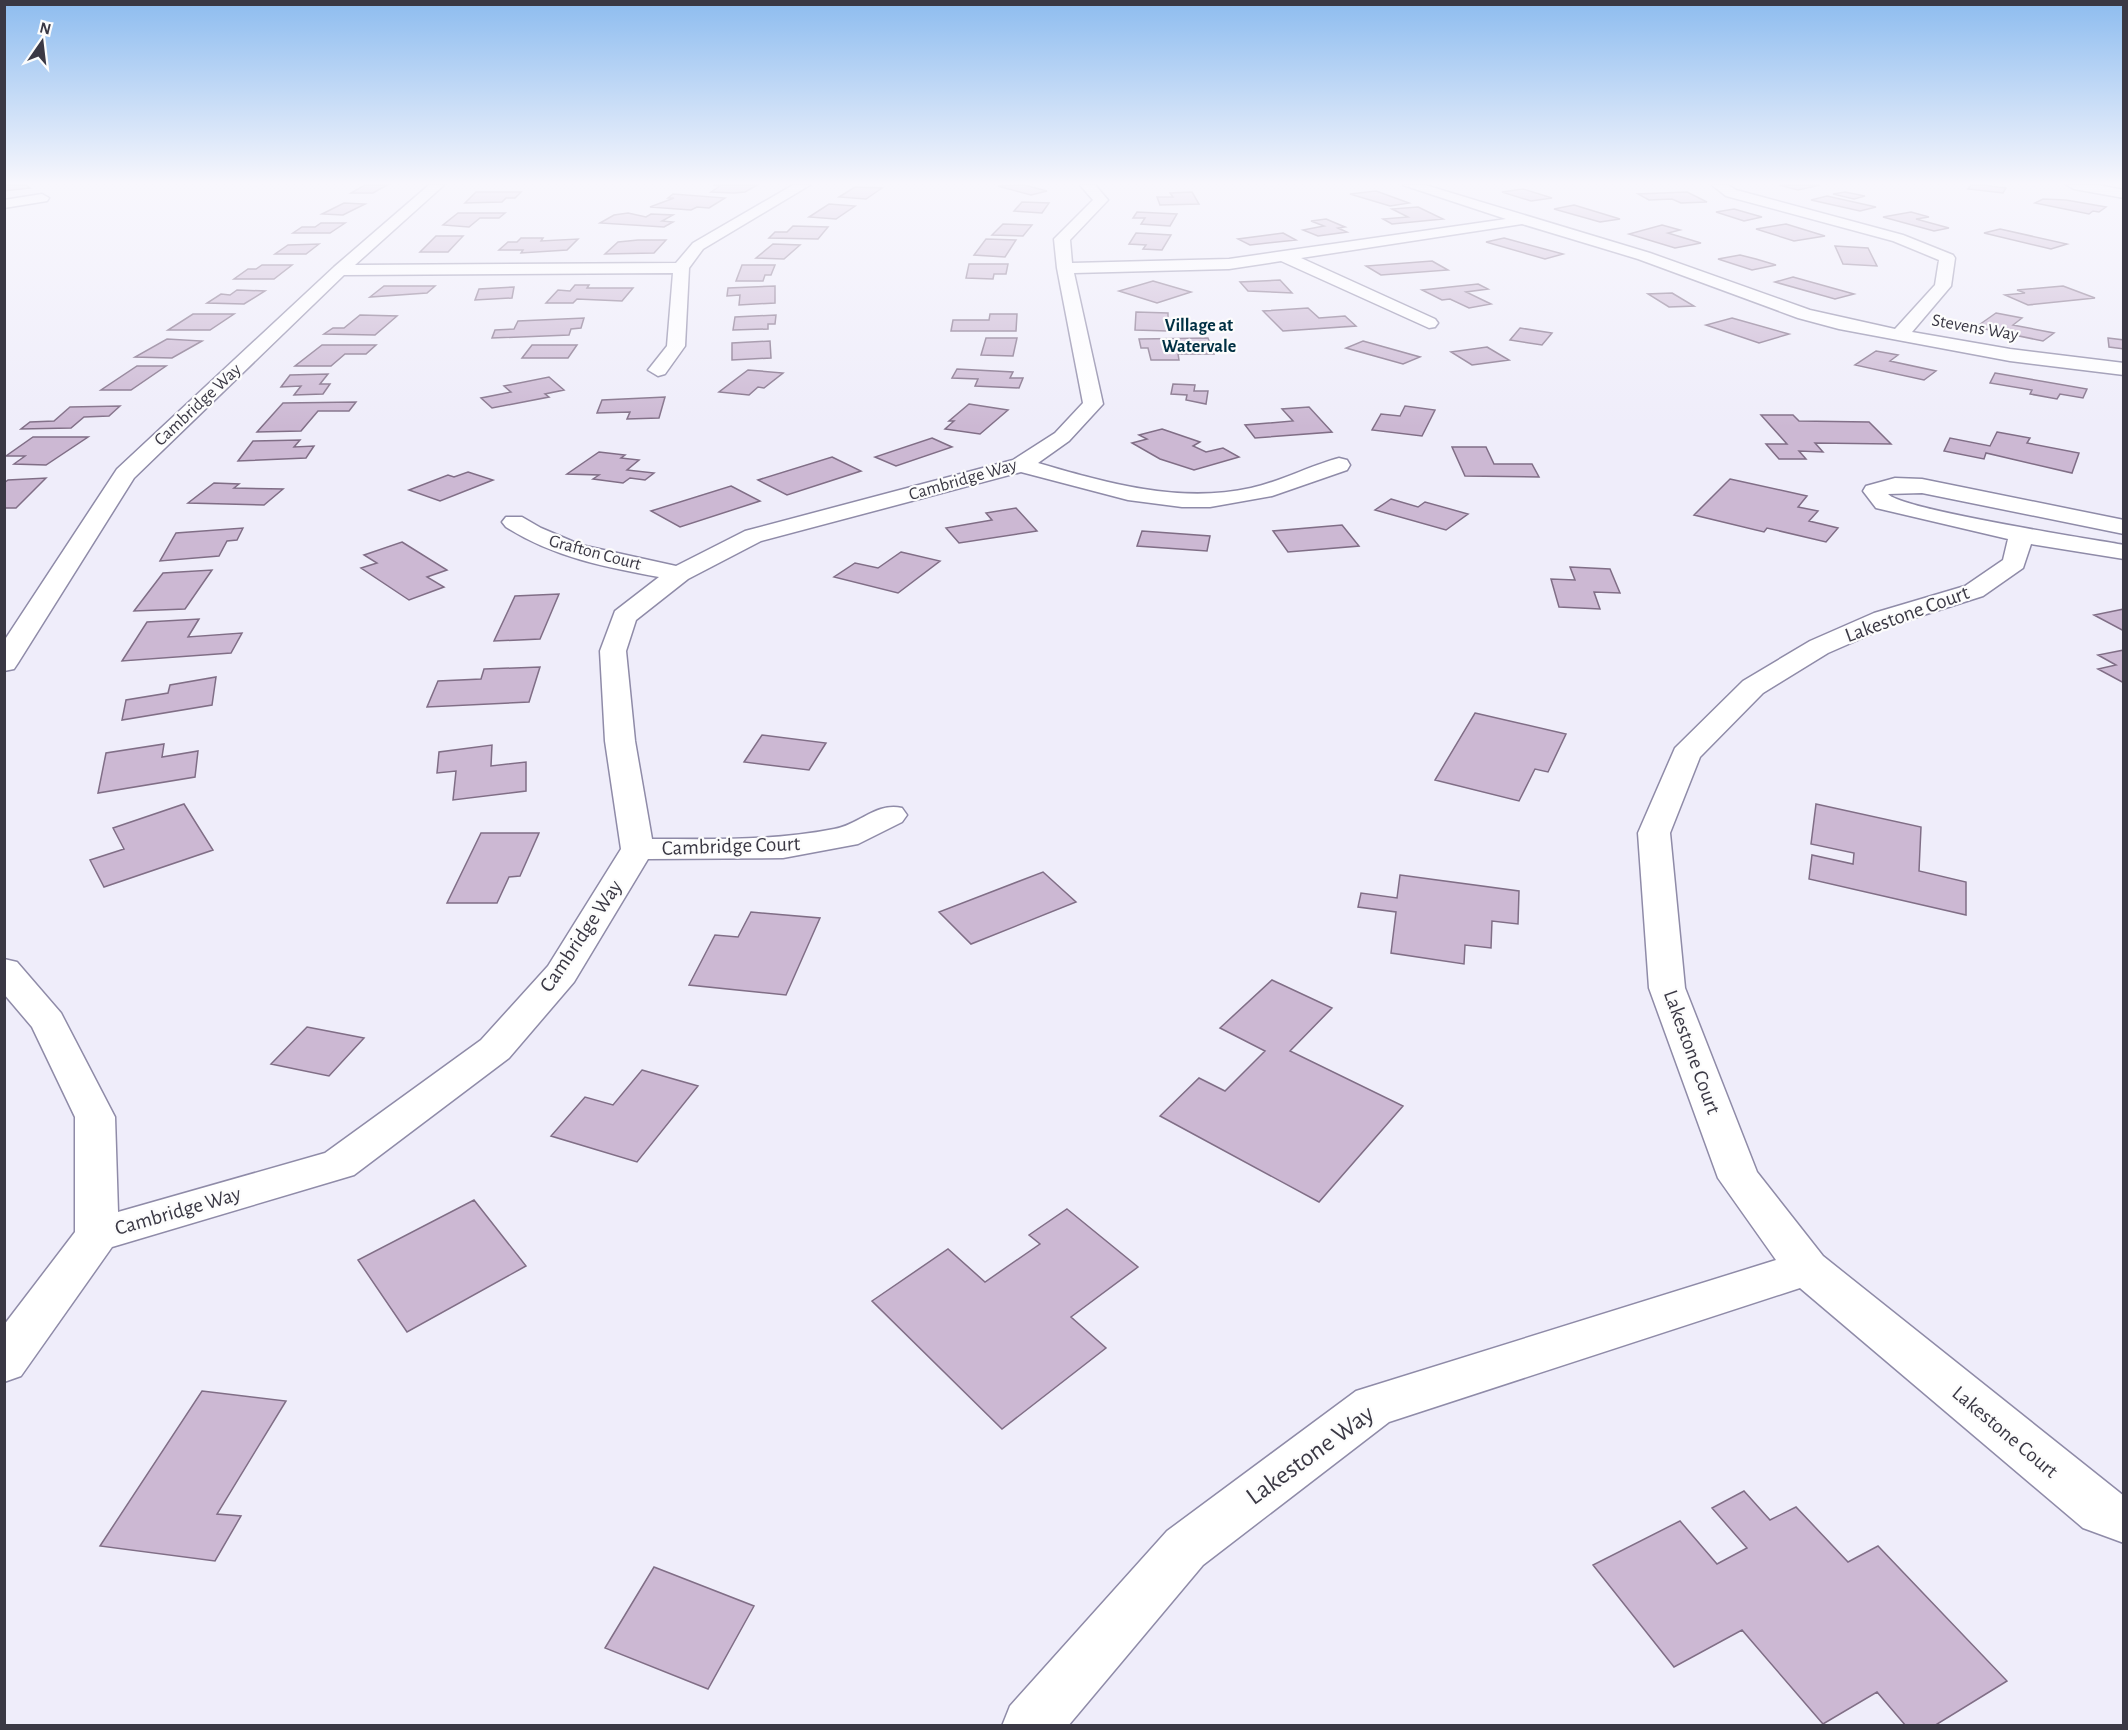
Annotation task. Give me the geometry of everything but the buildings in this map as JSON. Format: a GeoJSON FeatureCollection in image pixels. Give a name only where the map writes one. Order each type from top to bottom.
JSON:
{"type":"FeatureCollection","features":[{"type":"Feature","properties":{"kind":"street","name":"Cambridge Way"},"geometry":{"type":"LineString","coordinates":[[4,663],[125,474],[345,266]]}},
{"type":"Feature","properties":{"kind":"street"},"geometry":{"type":"LineString","coordinates":[[1065,268],[1158,266]]}},
{"type":"Feature","properties":{"kind":"street"},"geometry":{"type":"LineString","coordinates":[[1304,266],[1429,323]]}},
{"type":"Feature","properties":{"kind":"street","name":"Stevens Way"},"geometry":{"type":"LineString","coordinates":[[1671,266],[1804,314],[1845,325],[2010,355],[2124,369]]}},
{"type":"Feature","properties":{"kind":"street"},"geometry":{"type":"LineString","coordinates":[[1899,334],[1943,286],[1946,266]]}},
{"type":"Feature","properties":{"kind":"street"},"geometry":{"type":"LineString","coordinates":[[340,270],[681,268],[676,346],[658,370]]}},
{"type":"Feature","properties":{"kind":"street","name":"Cambridge Way"},"geometry":{"type":"LineString","coordinates":[[679,574],[753,536],[1020,465],[1062,437],[1093,404],[1065,268]]}},
{"type":"Feature","properties":{"kind":"street"},"geometry":{"type":"LineString","coordinates":[[1020,465],[1103,489],[1149,499],[1202,500],[1239,497],[1339,465]]}},
{"type":"Feature","properties":{"kind":"street"},"geometry":{"type":"LineString","coordinates":[[2124,527],[1922,486],[1895,484],[1874,490],[1884,503],[2021,535],[2124,552]]}},
{"type":"Feature","properties":{"kind":"street","name":"Grafton Court"},"geometry":{"type":"LineString","coordinates":[[514,522],[535,537],[582,552],[679,574]]}},
{"type":"Feature","properties":{"kind":"street","name":"Lakestone Court"},"geometry":{"type":"LineString","coordinates":[[2021,535],[2014,563],[1974,591],[1883,619],[1819,647],[1753,687],[1686,754],[1654,832],[1667,988],[1739,1178],[1807,1268],[2101,1512],[2124,1520]]}},
{"type":"Feature","properties":{"kind":"street"},"geometry":{"type":"LineString","coordinates":[[637,849],[620,741],[613,651],[624,617],[679,574]]}},
{"type":"Feature","properties":{"kind":"street","name":"Cambridge Court"},"geometry":{"type":"LineString","coordinates":[[637,849],[783,848],[848,837],[891,815]]}},
{"type":"Feature","properties":{"kind":"street","name":"Cambridge Way"},"geometry":{"type":"LineString","coordinates":[[97,1234],[339,1164],[495,1049],[561,974],[637,849]]}},
{"type":"Feature","properties":{"kind":"street"},"geometry":{"type":"LineString","coordinates":[[4,970],[48,1022],[95,1117],[97,1234],[4,1362]]}},
{"type":"Feature","properties":{"kind":"street","name":"Lakestone Way"},"geometry":{"type":"LineString","coordinates":[[1030,1725],[1185,1548],[1373,1406],[1807,1268]]}},
{"type":"Feature","properties":{"kind":"district","name":"Village at Watervale"},"geometry":{"type":"Point","coordinates":[1199,336]}}]}
